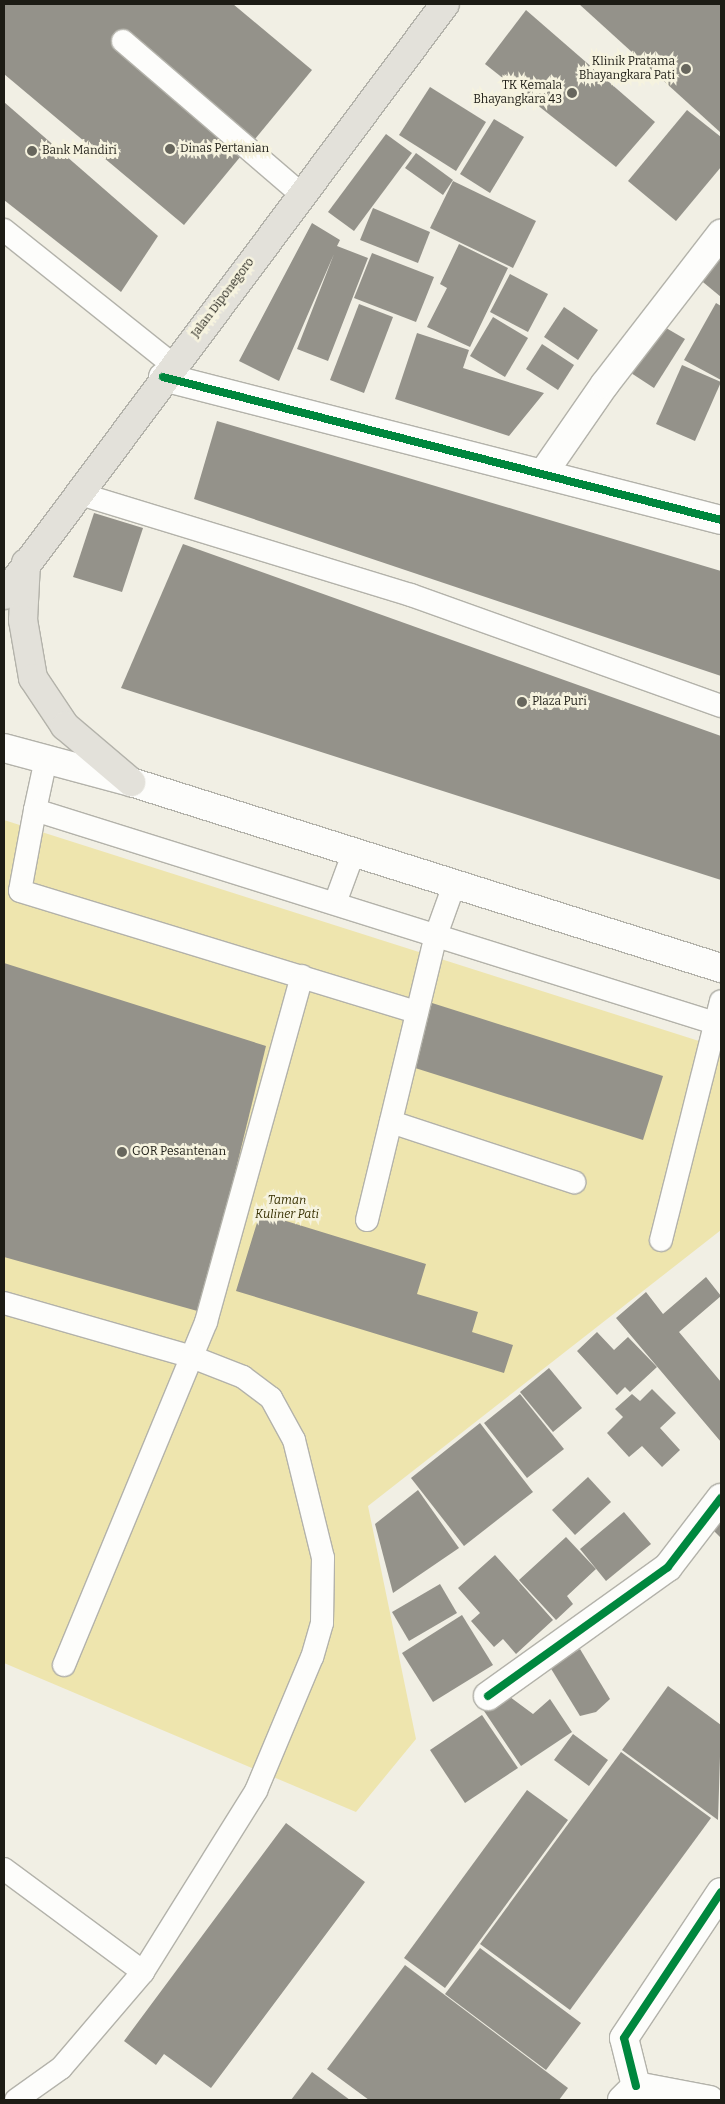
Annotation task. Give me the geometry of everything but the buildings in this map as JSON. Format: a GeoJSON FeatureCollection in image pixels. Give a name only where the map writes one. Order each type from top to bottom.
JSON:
{"type":"FeatureCollection","features":[{"type":"Feature","properties":{"kind":"main road","name":"Jalan Diponegoro"},"geometry":{"type":"LineString","coordinates":[[4,595],[26,561],[445,4]]}},
{"type":"Feature","properties":{"kind":"main road"},"geometry":{"type":"LineString","coordinates":[[26,561],[23,620],[33,678],[65,726],[131,782]]}},
{"type":"Feature","properties":{"kind":"street"},"geometry":{"type":"LineString","coordinates":[[544,472],[605,384],[721,234]]}},
{"type":"Feature","properties":{"kind":"street"},"geometry":{"type":"LineString","coordinates":[[168,371],[721,520]]}},
{"type":"Feature","properties":{"kind":"street"},"geometry":{"type":"LineString","coordinates":[[4,748],[131,782],[353,854],[721,968]]}},
{"type":"Feature","properties":{"kind":"street"},"geometry":{"type":"LineString","coordinates":[[488,1696],[668,1567],[721,1498]]}},
{"type":"Feature","properties":{"kind":"street"},"geometry":{"type":"LineString","coordinates":[[710,2100],[629,2093],[624,2038],[721,1892]]}},
{"type":"Feature","properties":{"kind":"lane"},"geometry":{"type":"LineString","coordinates":[[122,41],[302,194]]}},
{"type":"Feature","properties":{"kind":"lane"},"geometry":{"type":"LineString","coordinates":[[4,230],[168,371]]}},
{"type":"Feature","properties":{"kind":"lane"},"geometry":{"type":"LineString","coordinates":[[77,493],[411,595],[721,706]]}},
{"type":"Feature","properties":{"kind":"lane"},"geometry":{"type":"LineString","coordinates":[[46,759],[35,810],[12,889],[417,1012]]}},
{"type":"Feature","properties":{"kind":"lane"},"geometry":{"type":"LineString","coordinates":[[35,810],[719,1024]]}},
{"type":"Feature","properties":{"kind":"lane"},"geometry":{"type":"LineString","coordinates":[[335,903],[353,854]]}},
{"type":"Feature","properties":{"kind":"lane"},"geometry":{"type":"LineString","coordinates":[[367,1220],[436,935],[454,885]]}},
{"type":"Feature","properties":{"kind":"lane"},"geometry":{"type":"LineString","coordinates":[[64,1665],[206,1322],[302,976]]}},
{"type":"Feature","properties":{"kind":"lane"},"geometry":{"type":"LineString","coordinates":[[661,1240],[719,1024],[721,1001]]}},
{"type":"Feature","properties":{"kind":"lane"},"geometry":{"type":"LineString","coordinates":[[390,1122],[574,1182]]}},
{"type":"Feature","properties":{"kind":"lane"},"geometry":{"type":"LineString","coordinates":[[4,1304],[192,1357],[244,1376],[271,1398],[294,1440],[323,1558],[322,1622],[295,1700],[256,1791],[143,1972],[61,2068],[16,2100]]}},
{"type":"Feature","properties":{"kind":"lane"},"geometry":{"type":"LineString","coordinates":[[4,1869],[143,1972]]}},
{"type":"Feature","properties":{"kind":"green space","name":"Taman Kuliner Pati"},"geometry":{"type":"Polygon","coordinates":[[[4,820],[721,1048],[721,1230],[368,1506],[416,1739],[356,1812],[4,1663],[4,820]]]}},
{"type":"Feature","properties":{"kind":"cycle path"},"geometry":{"type":"LineString","coordinates":[[163,377],[721,520]]}},
{"type":"Feature","properties":{"kind":"cycle path"},"geometry":{"type":"LineString","coordinates":[[488,1696],[668,1567],[721,1498]]}},
{"type":"Feature","properties":{"kind":"cycle path"},"geometry":{"type":"LineString","coordinates":[[636,2086],[624,2038],[721,1892]]}},
{"type":"Feature","properties":{"kind":"place","name":"Klinik Pratama Bhayangkara Pati"},"geometry":{"type":"Point","coordinates":[686,69]}},
{"type":"Feature","properties":{"kind":"place","name":"TK Kemala Bhayangkara 43"},"geometry":{"type":"Point","coordinates":[572,93]}},
{"type":"Feature","properties":{"kind":"place","name":"Dinas Pertanian"},"geometry":{"type":"Point","coordinates":[170,149]}},
{"type":"Feature","properties":{"kind":"place","name":"Bank Mandiri"},"geometry":{"type":"Point","coordinates":[32,151]}},
{"type":"Feature","properties":{"kind":"place","name":"Plaza Puri"},"geometry":{"type":"Point","coordinates":[522,702]}},
{"type":"Feature","properties":{"kind":"place","name":"GOR Pesantenan"},"geometry":{"type":"Point","coordinates":[122,1152]}}]}
